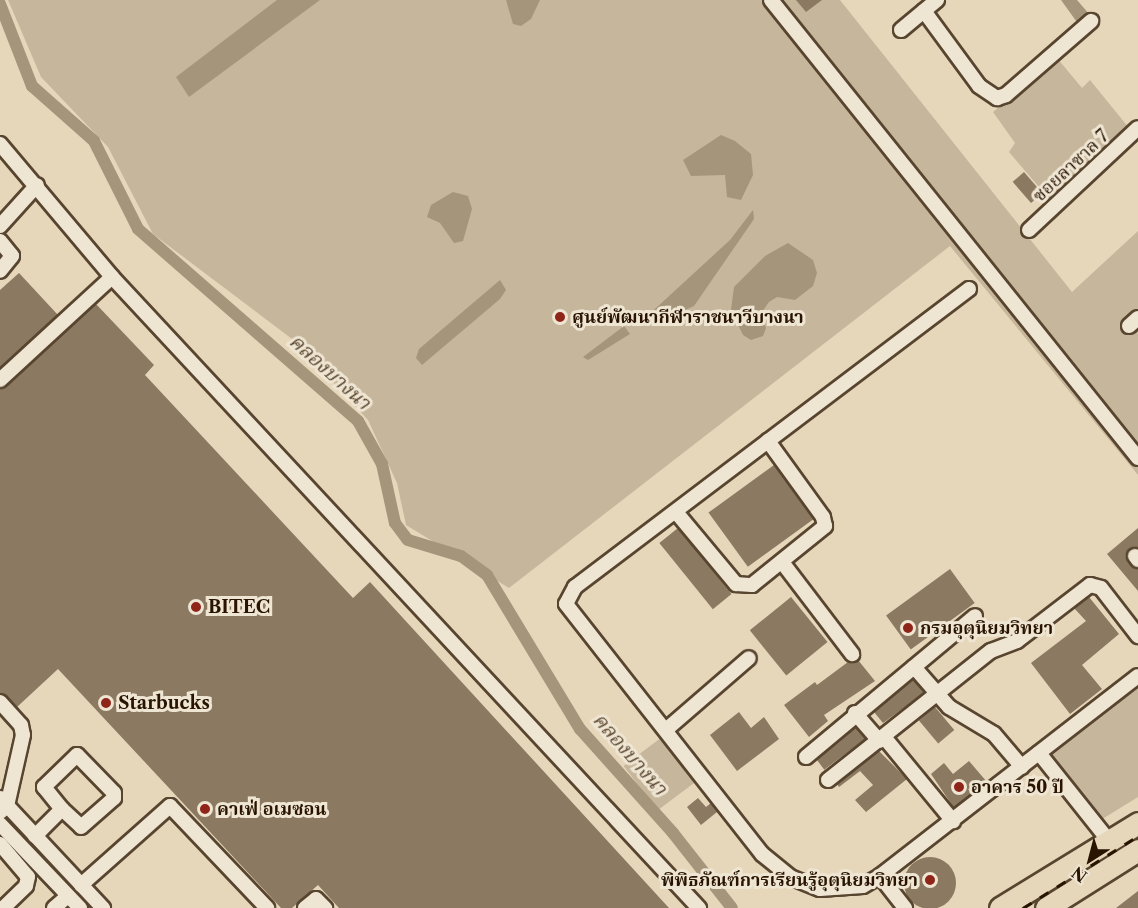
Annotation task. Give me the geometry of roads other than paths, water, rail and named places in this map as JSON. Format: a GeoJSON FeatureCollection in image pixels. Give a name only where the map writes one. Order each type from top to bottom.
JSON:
{"type":"FeatureCollection","features":[{"type":"Feature","properties":{"kind":"highway"},"geometry":{"type":"LineString","coordinates":[[1000,908],[1138,823]]}},
{"type":"Feature","properties":{"kind":"highway"},"geometry":{"type":"LineString","coordinates":[[1046,908],[1138,850]]}},
{"type":"Feature","properties":{"kind":"street"},"geometry":{"type":"LineString","coordinates":[[771,0],[1138,458]]}},
{"type":"Feature","properties":{"kind":"street"},"geometry":{"type":"LineString","coordinates":[[901,30],[937,0]]}},
{"type":"Feature","properties":{"kind":"street"},"geometry":{"type":"LineString","coordinates":[[924,11],[979,86],[997,98],[1006,95],[1091,21]]}},
{"type":"Feature","properties":{"kind":"street","name":"ซอยลาซาล 7"},"geometry":{"type":"LineString","coordinates":[[1029,230],[1138,128]]}},
{"type":"Feature","properties":{"kind":"street"},"geometry":{"type":"LineString","coordinates":[[0,144],[37,185],[112,277],[699,908]]}},
{"type":"Feature","properties":{"kind":"street"},"geometry":{"type":"LineString","coordinates":[[0,226],[37,185]]}},
{"type":"Feature","properties":{"kind":"street"},"geometry":{"type":"LineString","coordinates":[[0,241],[12,256],[0,271]]}},
{"type":"Feature","properties":{"kind":"street"},"geometry":{"type":"LineString","coordinates":[[0,380],[112,277]]}},
{"type":"Feature","properties":{"kind":"street"},"geometry":{"type":"LineString","coordinates":[[969,289],[574,587],[566,604],[762,854],[783,872],[820,889],[863,886],[880,876],[1138,676]]}},
{"type":"Feature","properties":{"kind":"street"},"geometry":{"type":"LineString","coordinates":[[676,512],[741,586],[752,585],[782,562],[822,530],[825,522],[768,441]]}},
{"type":"Feature","properties":{"kind":"street"},"geometry":{"type":"LineString","coordinates":[[782,562],[852,654]]}},
{"type":"Feature","properties":{"kind":"street"},"geometry":{"type":"LineString","coordinates":[[828,780],[991,651],[1017,641],[1090,585],[1101,588],[1138,636]]}},
{"type":"Feature","properties":{"kind":"street"},"geometry":{"type":"LineString","coordinates":[[806,757],[855,713],[975,616]]}},
{"type":"Feature","properties":{"kind":"street"},"geometry":{"type":"LineString","coordinates":[[666,729],[749,658]]}},
{"type":"Feature","properties":{"kind":"street"},"geometry":{"type":"LineString","coordinates":[[914,667],[962,718],[994,734],[1022,767]]}},
{"type":"Feature","properties":{"kind":"street"},"geometry":{"type":"LineString","coordinates":[[0,702],[21,725],[23,735],[2,805],[35,836],[103,908]]}},
{"type":"Feature","properties":{"kind":"street"},"geometry":{"type":"LineString","coordinates":[[855,713],[953,821]]}},
{"type":"Feature","properties":{"kind":"street"},"geometry":{"type":"LineString","coordinates":[[1039,753],[1109,842]]}},
{"type":"Feature","properties":{"kind":"street"},"geometry":{"type":"LineString","coordinates":[[77,755],[114,796],[81,828],[62,809],[44,787],[77,755]]}},
{"type":"Feature","properties":{"kind":"street"},"geometry":{"type":"LineString","coordinates":[[81,885],[170,806],[267,908]]}},
{"type":"Feature","properties":{"kind":"street"},"geometry":{"type":"LineString","coordinates":[[35,836],[62,809]]}},
{"type":"Feature","properties":{"kind":"street"},"geometry":{"type":"LineString","coordinates":[[2,831],[80,908]]}},
{"type":"Feature","properties":{"kind":"street"},"geometry":{"type":"LineString","coordinates":[[0,844],[28,878],[26,886],[3,908]]}},
{"type":"Feature","properties":{"kind":"street"},"geometry":{"type":"LineString","coordinates":[[56,883],[68,871]]}},
{"type":"Feature","properties":{"kind":"street"},"geometry":{"type":"LineString","coordinates":[[880,876],[906,908]]}},
{"type":"Feature","properties":{"kind":"street"},"geometry":{"type":"LineString","coordinates":[[54,908],[68,896]]}},
{"type":"Feature","properties":{"kind":"street"},"geometry":{"type":"LineString","coordinates":[[305,908],[316,899],[326,908]]}},
{"type":"Feature","properties":{"kind":"waterway","name":"คลองบางนา"},"geometry":{"type":"LineString","coordinates":[[0,4],[32,86],[94,141],[138,229],[358,421],[382,464],[395,523],[408,540],[461,556],[487,575],[580,729],[673,833],[732,908]]}},
{"type":"Feature","properties":{"kind":"railway"},"geometry":{"type":"LineString","coordinates":[[1023,908],[1138,836]]}},
{"type":"Feature","properties":{"kind":"place","name":"ศูนย์พัฒนากีฬาราชนาวีบางนา"},"geometry":{"type":"Point","coordinates":[560,317]}},
{"type":"Feature","properties":{"kind":"place","name":"BITEC"},"geometry":{"type":"Point","coordinates":[196,607]}},
{"type":"Feature","properties":{"kind":"place","name":"กรมอุตุนิยมวิทยา"},"geometry":{"type":"Point","coordinates":[908,628]}},
{"type":"Feature","properties":{"kind":"place","name":"Starbucks"},"geometry":{"type":"Point","coordinates":[106,703]}},
{"type":"Feature","properties":{"kind":"place","name":"อาคาร 50 ปี"},"geometry":{"type":"Point","coordinates":[959,787]}},
{"type":"Feature","properties":{"kind":"place","name":"คาเฟ่ อเมซอน"},"geometry":{"type":"Point","coordinates":[205,809]}},
{"type":"Feature","properties":{"kind":"place","name":"พิพิธภัณฑ์การเรียนรู้อุตุนิยมวิทยา"},"geometry":{"type":"Point","coordinates":[930,880]}}]}
